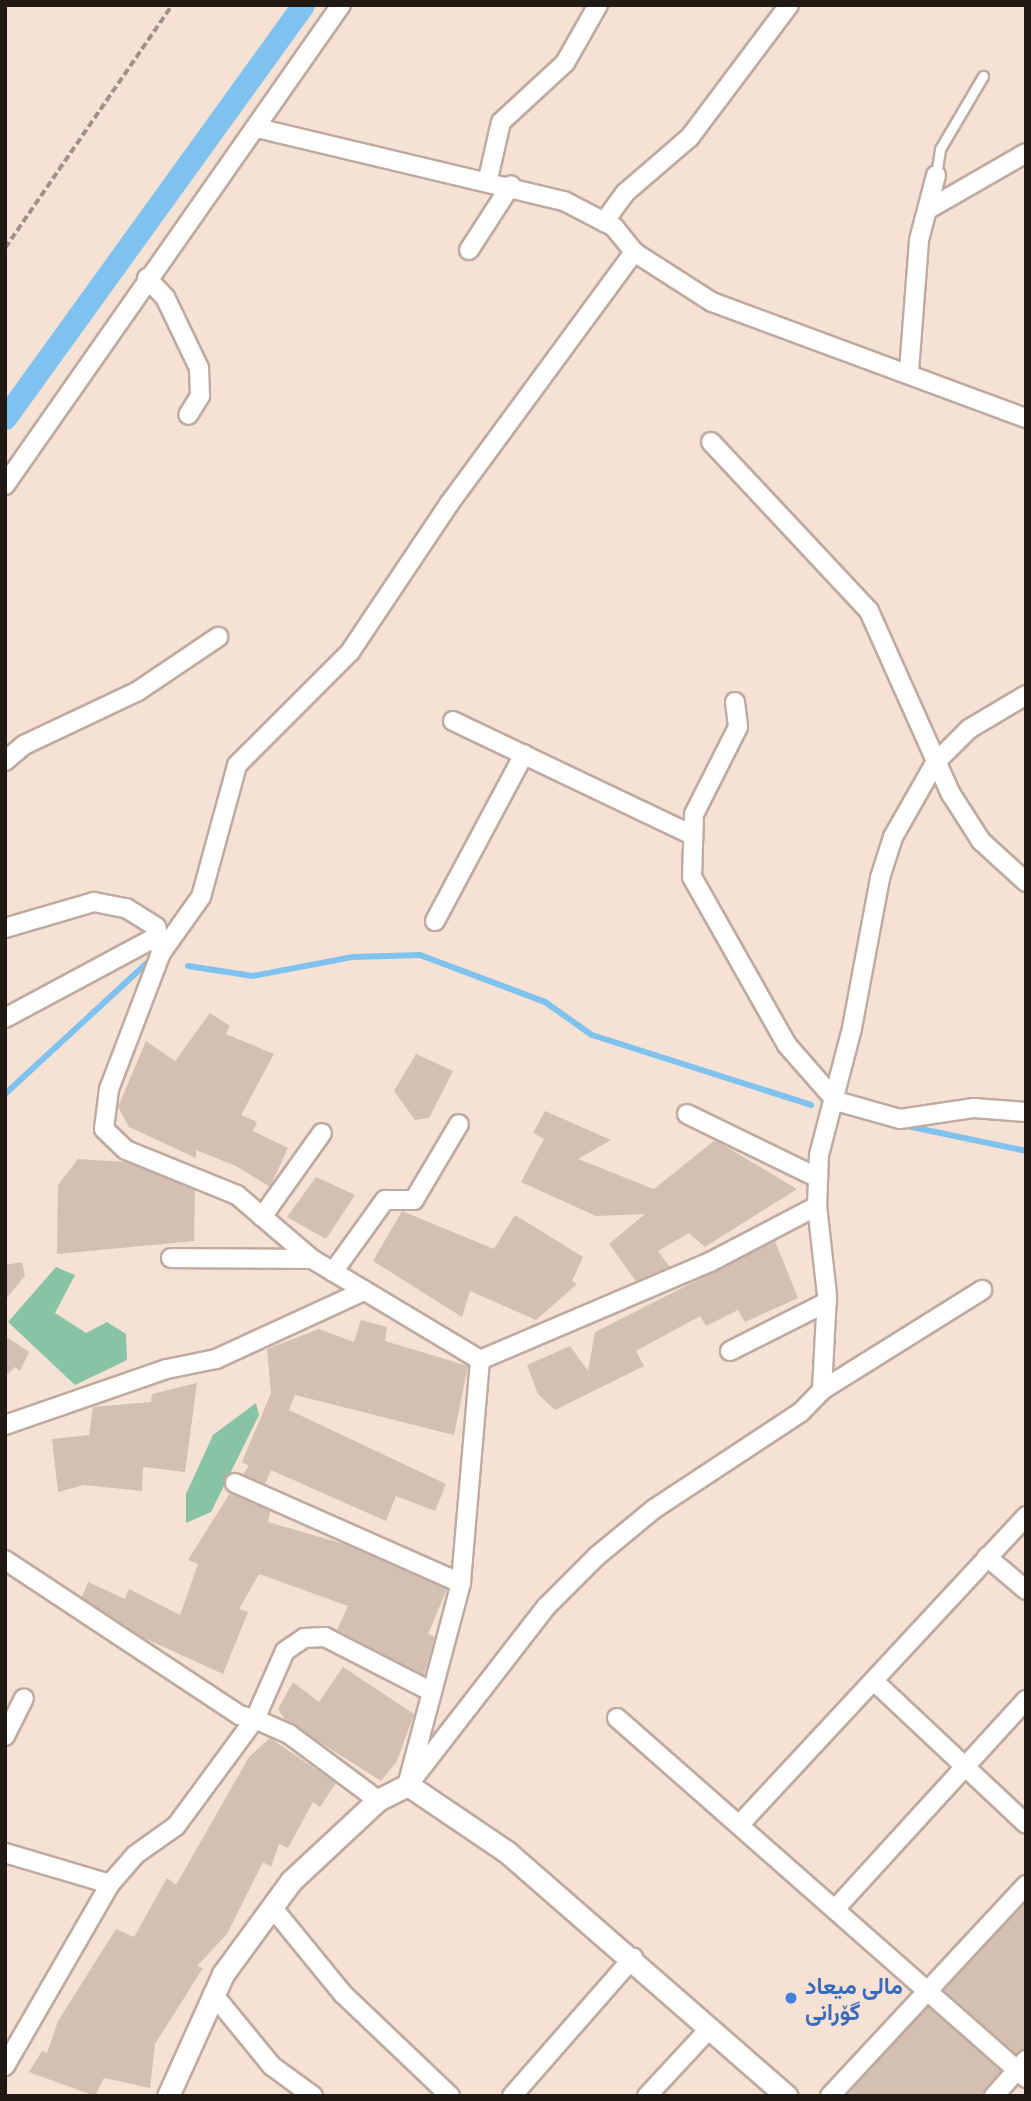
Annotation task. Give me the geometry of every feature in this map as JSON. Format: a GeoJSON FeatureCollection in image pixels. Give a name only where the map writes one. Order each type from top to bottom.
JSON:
{"type":"FeatureCollection","features":[{"type":"Feature","properties":{"kind":"street"},"geometry":{"type":"LineString","coordinates":[[5,485],[147,278],[257,128],[341,5]]}},
{"type":"Feature","properties":{"kind":"street"},"geometry":{"type":"LineString","coordinates":[[488,179],[500,122],[565,63],[598,5]]}},
{"type":"Feature","properties":{"kind":"street"},"geometry":{"type":"LineString","coordinates":[[604,222],[625,193],[690,136],[789,5]]}},
{"type":"Feature","properties":{"kind":"street"},"geometry":{"type":"LineString","coordinates":[[257,128],[462,182],[488,179],[511,186],[604,222],[635,252],[712,302],[909,371],[1026,418]]}},
{"type":"Feature","properties":{"kind":"street"},"geometry":{"type":"LineString","coordinates":[[928,210],[1026,153]]}},
{"type":"Feature","properties":{"kind":"street"},"geometry":{"type":"LineString","coordinates":[[909,371],[919,240],[936,175]]}},
{"type":"Feature","properties":{"kind":"street"},"geometry":{"type":"LineString","coordinates":[[469,250],[511,186]]}},
{"type":"Feature","properties":{"kind":"street"},"geometry":{"type":"LineString","coordinates":[[480,1360],[312,1259],[237,1195],[125,1150],[104,1129],[109,1089],[159,951],[201,897],[237,765],[350,652],[449,504],[635,252]]}},
{"type":"Feature","properties":{"kind":"street"},"geometry":{"type":"LineString","coordinates":[[147,278],[165,297],[199,368],[200,396],[188,415]]}},
{"type":"Feature","properties":{"kind":"street"},"geometry":{"type":"LineString","coordinates":[[710,442],[869,611],[936,763],[981,841],[1026,882]]}},
{"type":"Feature","properties":{"kind":"street"},"geometry":{"type":"LineString","coordinates":[[5,761],[24,745],[138,691],[218,637]]}},
{"type":"Feature","properties":{"kind":"street"},"geometry":{"type":"LineString","coordinates":[[822,1390],[827,1302],[817,1206],[819,1155],[832,1107],[880,878],[893,838],[936,763],[969,729],[1026,695]]}},
{"type":"Feature","properties":{"kind":"street"},"geometry":{"type":"LineString","coordinates":[[735,702],[738,727],[701,794],[690,834],[692,877],[708,909],[739,952],[788,1045],[832,1107],[900,1119],[974,1108],[1026,1112]]}},
{"type":"Feature","properties":{"kind":"street"},"geometry":{"type":"LineString","coordinates":[[453,720],[690,834]]}},
{"type":"Feature","properties":{"kind":"street"},"geometry":{"type":"LineString","coordinates":[[435,921],[524,754]]}},
{"type":"Feature","properties":{"kind":"street"},"geometry":{"type":"LineString","coordinates":[[5,928],[94,902],[125,908],[156,927],[159,951]]}},
{"type":"Feature","properties":{"kind":"street"},"geometry":{"type":"LineString","coordinates":[[5,1018],[159,951]]}},
{"type":"Feature","properties":{"kind":"street"},"geometry":{"type":"LineString","coordinates":[[687,1114],[818,1178]]}},
{"type":"Feature","properties":{"kind":"street"},"geometry":{"type":"LineString","coordinates":[[333,1272],[385,1200],[414,1200],[459,1124]]}},
{"type":"Feature","properties":{"kind":"street"},"geometry":{"type":"LineString","coordinates":[[262,1217],[322,1133]]}},
{"type":"Feature","properties":{"kind":"street"},"geometry":{"type":"LineString","coordinates":[[480,1360],[710,1262],[817,1206]]}},
{"type":"Feature","properties":{"kind":"street"},"geometry":{"type":"LineString","coordinates":[[171,1258],[312,1259]]}},
{"type":"Feature","properties":{"kind":"street"},"geometry":{"type":"LineString","coordinates":[[168,2096],[213,1994],[291,1881],[378,1800],[408,1785],[546,1607],[597,1556],[654,1509],[801,1412],[822,1390],[982,1290]]}},
{"type":"Feature","properties":{"kind":"street"},"geometry":{"type":"LineString","coordinates":[[5,1424],[140,1377],[216,1359],[364,1292]]}},
{"type":"Feature","properties":{"kind":"street"},"geometry":{"type":"LineString","coordinates":[[730,1351],[827,1302]]}},
{"type":"Feature","properties":{"kind":"street"},"geometry":{"type":"LineString","coordinates":[[408,1785],[461,1583],[480,1360]]}},
{"type":"Feature","properties":{"kind":"street"},"geometry":{"type":"LineString","coordinates":[[235,1483],[461,1583]]}},
{"type":"Feature","properties":{"kind":"street"},"geometry":{"type":"LineString","coordinates":[[741,1823],[875,1682],[1026,1516]]}},
{"type":"Feature","properties":{"kind":"street"},"geometry":{"type":"LineString","coordinates":[[987,1557],[1026,1590]]}},
{"type":"Feature","properties":{"kind":"street"},"geometry":{"type":"LineString","coordinates":[[5,1560],[109,1634],[255,1720],[289,1734],[378,1800]]}},
{"type":"Feature","properties":{"kind":"street"},"geometry":{"type":"LineString","coordinates":[[5,2066],[110,1884],[135,1855],[176,1826],[255,1720],[285,1651],[304,1638],[325,1637],[432,1692]]}},
{"type":"Feature","properties":{"kind":"street"},"geometry":{"type":"LineString","coordinates":[[875,1682],[1026,1824]]}},
{"type":"Feature","properties":{"kind":"street"},"geometry":{"type":"LineString","coordinates":[[5,1735],[24,1698]]}},
{"type":"Feature","properties":{"kind":"street"},"geometry":{"type":"LineString","coordinates":[[836,1908],[967,1768],[1026,1700]]}},
{"type":"Feature","properties":{"kind":"street"},"geometry":{"type":"LineString","coordinates":[[617,1718],[741,1823],[928,1992],[1022,2070],[994,2096]]}},
{"type":"Feature","properties":{"kind":"street"},"geometry":{"type":"LineString","coordinates":[[408,1785],[507,1852],[633,1958],[787,2096]]}},
{"type":"Feature","properties":{"kind":"street"},"geometry":{"type":"LineString","coordinates":[[5,1853],[110,1884]]}},
{"type":"Feature","properties":{"kind":"street"},"geometry":{"type":"LineString","coordinates":[[830,2096],[1026,1885]]}},
{"type":"Feature","properties":{"kind":"street"},"geometry":{"type":"LineString","coordinates":[[272,1907],[343,1994],[450,2096]]}},
{"type":"Feature","properties":{"kind":"street"},"geometry":{"type":"LineString","coordinates":[[512,2096],[633,1958]]}},
{"type":"Feature","properties":{"kind":"street"},"geometry":{"type":"LineString","coordinates":[[213,1994],[272,2066],[313,2096]]}},
{"type":"Feature","properties":{"kind":"street"},"geometry":{"type":"LineString","coordinates":[[647,2096],[710,2028]]}},
{"type":"Feature","properties":{"kind":"lane"},"geometry":{"type":"LineString","coordinates":[[936,175],[940,149],[983,76]]}},
{"type":"Feature","properties":{"kind":"path"},"geometry":{"type":"LineString","coordinates":[[5,248],[172,5]]}},
{"type":"Feature","properties":{"kind":"green space"},"geometry":{"type":"Polygon","coordinates":[[[56,1267],[75,1275],[55,1313],[86,1333],[107,1322],[126,1334],[127,1360],[75,1385],[8,1322],[56,1267]]]}},
{"type":"Feature","properties":{"kind":"green space"},"geometry":{"type":"Polygon","coordinates":[[[256,1403],[259,1415],[211,1512],[186,1523],[186,1494],[213,1435],[256,1403]]]}},
{"type":"Feature","properties":{"kind":"building"},"geometry":{"type":"Polygon","coordinates":[[[210,1013],[230,1026],[226,1034],[274,1054],[241,1115],[257,1122],[253,1131],[288,1148],[270,1187],[236,1166],[196,1150],[196,1158],[129,1127],[118,1107],[146,1041],[175,1061],[210,1013]]]}},
{"type":"Feature","properties":{"kind":"building"},"geometry":{"type":"Polygon","coordinates":[[[416,1054],[453,1071],[429,1118],[415,1120],[394,1091],[416,1054]]]}},
{"type":"Feature","properties":{"kind":"building"},"geometry":{"type":"Polygon","coordinates":[[[545,1111],[611,1140],[578,1159],[654,1189],[715,1140],[797,1189],[705,1247],[689,1233],[658,1251],[670,1267],[636,1281],[609,1244],[645,1214],[596,1216],[521,1182],[544,1139],[533,1133],[545,1111]]]}},
{"type":"Feature","properties":{"kind":"building"},"geometry":{"type":"Polygon","coordinates":[[[78,1159],[126,1162],[195,1190],[194,1241],[57,1254],[58,1185],[78,1159]]]}},
{"type":"Feature","properties":{"kind":"building"},"geometry":{"type":"Polygon","coordinates":[[[316,1177],[355,1195],[326,1239],[287,1217],[316,1177]]]}},
{"type":"Feature","properties":{"kind":"building"},"geometry":{"type":"Polygon","coordinates":[[[402,1211],[494,1249],[515,1215],[583,1257],[572,1281],[577,1284],[536,1320],[470,1291],[462,1317],[373,1261],[402,1211]]]}},
{"type":"Feature","properties":{"kind":"building"},"geometry":{"type":"Polygon","coordinates":[[[775,1241],[798,1298],[745,1322],[738,1310],[706,1326],[700,1316],[636,1351],[644,1366],[555,1410],[538,1394],[527,1365],[570,1346],[588,1371],[595,1332],[775,1241]]]}},
{"type":"Feature","properties":{"kind":"building"},"geometry":{"type":"Polygon","coordinates":[[[22,1262],[25,1276],[5,1300],[5,1265],[22,1262]]]}},
{"type":"Feature","properties":{"kind":"building"},"geometry":{"type":"Polygon","coordinates":[[[361,1320],[387,1327],[385,1341],[468,1366],[454,1435],[295,1395],[289,1410],[446,1484],[435,1511],[396,1496],[386,1521],[271,1470],[265,1484],[243,1474],[249,1466],[242,1462],[271,1393],[267,1349],[319,1329],[354,1342],[361,1320]]]}},
{"type":"Feature","properties":{"kind":"building"},"geometry":{"type":"Polygon","coordinates":[[[5,1336],[29,1352],[20,1371],[15,1367],[5,1377],[5,1336]]]}},
{"type":"Feature","properties":{"kind":"building"},"geometry":{"type":"Polygon","coordinates":[[[197,1383],[185,1472],[143,1467],[142,1491],[84,1485],[58,1492],[52,1439],[89,1435],[93,1407],[151,1402],[152,1394],[197,1383]]]}},
{"type":"Feature","properties":{"kind":"building"},"geometry":{"type":"Polygon","coordinates":[[[230,1493],[270,1511],[268,1522],[344,1544],[447,1589],[428,1634],[435,1637],[424,1675],[337,1630],[348,1606],[259,1574],[239,1609],[248,1612],[223,1674],[144,1638],[82,1597],[88,1582],[125,1599],[129,1589],[180,1615],[198,1564],[188,1560],[230,1493]]]}},
{"type":"Feature","properties":{"kind":"building"},"geometry":{"type":"Polygon","coordinates":[[[343,1667],[414,1714],[397,1761],[381,1781],[285,1720],[278,1709],[293,1682],[319,1702],[343,1667]]]}},
{"type":"Feature","properties":{"kind":"building"},"geometry":{"type":"Polygon","coordinates":[[[270,1738],[336,1783],[320,1807],[313,1802],[288,1848],[279,1844],[271,1867],[263,1862],[227,1934],[197,1966],[203,1968],[155,2044],[150,2088],[104,2078],[95,2096],[29,2072],[42,2051],[47,2053],[58,2021],[116,1929],[134,1937],[167,1878],[176,1885],[249,1757],[270,1738]]]}},
{"type":"Feature","properties":{"kind":"building"},"geometry":{"type":"Polygon","coordinates":[[[1026,1902],[1026,2049],[1016,2054],[944,1990],[1026,1902]]]}},
{"type":"Feature","properties":{"kind":"building"},"geometry":{"type":"Polygon","coordinates":[[[928,2007],[1001,2071],[983,2096],[846,2096],[928,2007]]]}},
{"type":"Feature","properties":{"kind":"waterway"},"geometry":{"type":"LineString","coordinates":[[5,418],[303,5]]}},
{"type":"Feature","properties":{"kind":"waterway"},"geometry":{"type":"LineString","coordinates":[[188,966],[253,976],[353,957],[420,955],[545,1002],[592,1035],[811,1105]]}},
{"type":"Feature","properties":{"kind":"waterway"},"geometry":{"type":"LineString","coordinates":[[5,1094],[146,964]]}},
{"type":"Feature","properties":{"kind":"waterway"},"geometry":{"type":"LineString","coordinates":[[902,1125],[1026,1151]]}},
{"type":"Feature","properties":{"kind":"place","name":"مالی میعاد گۆرانی"},"geometry":{"type":"Point","coordinates":[791,1998]}}]}
